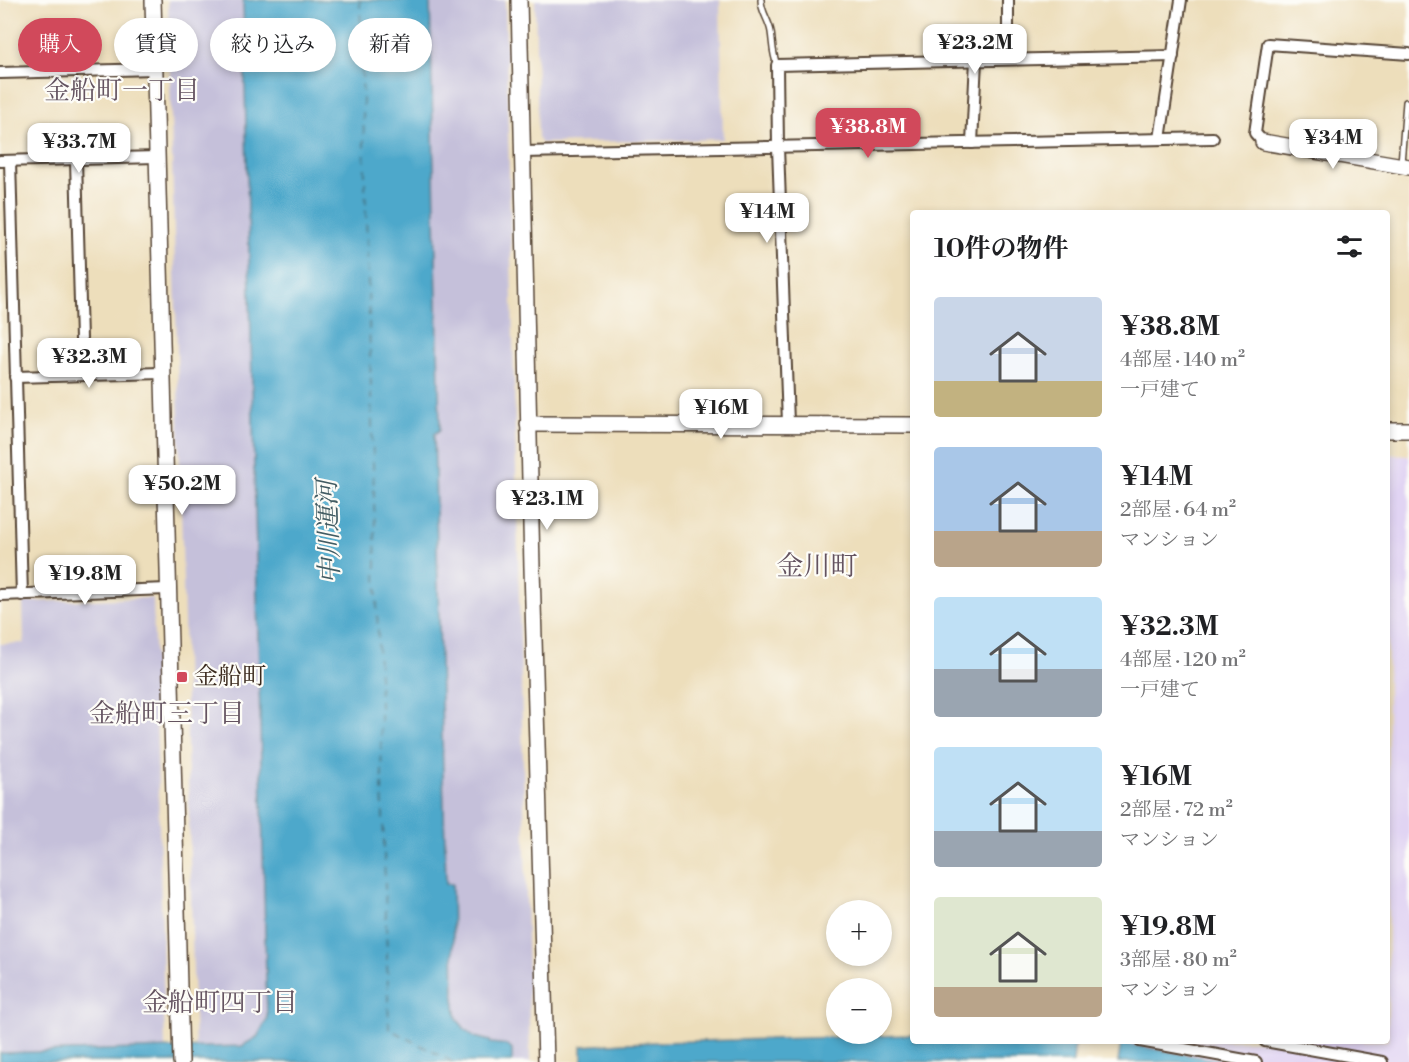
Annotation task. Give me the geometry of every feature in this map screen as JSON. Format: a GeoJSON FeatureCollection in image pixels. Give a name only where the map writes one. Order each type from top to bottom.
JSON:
{"type":"FeatureCollection","features":[{"type":"Feature","properties":{"kind":"street"},"geometry":{"type":"LineString","coordinates":[[153,0],[154,18]]}},
{"type":"Feature","properties":{"kind":"street"},"geometry":{"type":"LineString","coordinates":[[519,0],[546,1062]]}},
{"type":"Feature","properties":{"kind":"street"},"geometry":{"type":"LineString","coordinates":[[1008,0],[1008,59]]}},
{"type":"Feature","properties":{"kind":"street"},"geometry":{"type":"LineString","coordinates":[[1160,139],[1181,0]]}},
{"type":"Feature","properties":{"kind":"street"},"geometry":{"type":"LineString","coordinates":[[1405,166],[1263,142],[1255,133],[1268,44],[1409,54]]}},
{"type":"Feature","properties":{"kind":"street"},"geometry":{"type":"LineString","coordinates":[[788,423],[777,65],[1173,56]]}},
{"type":"Feature","properties":{"kind":"street"},"geometry":{"type":"LineString","coordinates":[[972,143],[976,60]]}},
{"type":"Feature","properties":{"kind":"street"},"geometry":{"type":"LineString","coordinates":[[0,73],[114,70]]}},
{"type":"Feature","properties":{"kind":"street"},"geometry":{"type":"LineString","coordinates":[[155,72],[181,1062]]}},
{"type":"Feature","properties":{"kind":"street"},"geometry":{"type":"LineString","coordinates":[[522,152],[1214,138]]}},
{"type":"Feature","properties":{"kind":"street"},"geometry":{"type":"LineString","coordinates":[[22,595],[5,161],[157,158]]}},
{"type":"Feature","properties":{"kind":"street"},"geometry":{"type":"LineString","coordinates":[[76,160],[82,375]]}},
{"type":"Feature","properties":{"kind":"street"},"geometry":{"type":"LineString","coordinates":[[15,377],[162,373]]}},
{"type":"Feature","properties":{"kind":"street"},"geometry":{"type":"LineString","coordinates":[[528,424],[910,425]]}},
{"type":"Feature","properties":{"kind":"street"},"geometry":{"type":"LineString","coordinates":[[1390,430],[1409,430]]}},
{"type":"Feature","properties":{"kind":"street"},"geometry":{"type":"LineString","coordinates":[[0,596],[168,589]]}},
{"type":"Feature","properties":{"kind":"street"},"geometry":{"type":"LineString","coordinates":[[1157,1044],[1256,1062]]}},
{"type":"Feature","properties":{"kind":"street"},"geometry":{"type":"LineString","coordinates":[[1282,1044],[1382,1062]]}},
{"type":"Feature","properties":{"kind":"lane"},"geometry":{"type":"LineString","coordinates":[[761,0],[761,8],[771,30],[772,52],[777,65]]}},
{"type":"Feature","properties":{"kind":"lane"},"geometry":{"type":"LineString","coordinates":[[1405,166],[1406,102]]}},
{"type":"Feature","properties":{"kind":"shaded area"},"geometry":{"type":"Polygon","coordinates":[[[168,0],[243,0],[243,18],[210,18],[210,72],[245,72],[267,1019],[257,1037],[242,1046],[195,1048],[170,72],[198,72],[198,18],[168,18],[168,0]]]}},
{"type":"Feature","properties":{"kind":"shaded area"},"geometry":{"type":"Polygon","coordinates":[[[430,0],[505,0],[530,1062],[512,1062],[512,1050],[475,1037],[457,1019],[455,1009],[452,884],[446,884],[434,433],[440,430],[430,0]]]}},
{"type":"Feature","properties":{"kind":"shaded area"},"geometry":{"type":"Polygon","coordinates":[[[535,0],[720,0],[723,139],[541,143],[538,137],[535,0]]]}},
{"type":"Feature","properties":{"kind":"shaded area"},"geometry":{"type":"Polygon","coordinates":[[[1390,454],[1409,456],[1409,1062],[1229,1062],[1127,1044],[1390,1044],[1390,454]]]}},
{"type":"Feature","properties":{"kind":"shaded area"},"geometry":{"type":"Polygon","coordinates":[[[153,599],[165,1048],[0,1053],[0,644],[24,643],[23,602],[153,599]]]}},
{"type":"Feature","properties":{"kind":"water","name":"中川運河"},"geometry":{"type":"Polygon","coordinates":[[[243,0],[430,0],[430,18],[348,18],[348,72],[432,72],[440,430],[434,434],[446,884],[452,884],[454,998],[457,1019],[465,1029],[475,1037],[491,1043],[508,1045],[512,1050],[512,1062],[0,1062],[0,1053],[242,1046],[257,1037],[267,1019],[245,72],[336,72],[336,18],[243,18],[243,0]]]}},
{"type":"Feature","properties":{"kind":"water"},"geometry":{"type":"Polygon","coordinates":[[[910,1035],[910,1044],[1075,1044],[1073,1062],[582,1062],[582,1046],[826,1037],[826,1044],[892,1044],[892,1036],[910,1035]]]}},
{"type":"Feature","properties":{"kind":"water"},"geometry":{"type":"Polygon","coordinates":[[[1121,1044],[1127,1044],[1229,1062],[1118,1062],[1121,1044]]]}},
{"type":"Feature","properties":{"kind":"ferry route"},"geometry":{"type":"LineString","coordinates":[[360,0],[389,1029],[453,1062]]}},
{"type":"Feature","properties":{"kind":"place","name":"金船町"},"geometry":{"type":"Point","coordinates":[182,677]}},
{"type":"Feature","properties":{"kind":"district","name":"金船町一丁目"},"geometry":{"type":"Point","coordinates":[122,91]}},
{"type":"Feature","properties":{"kind":"district","name":"金川町"},"geometry":{"type":"Point","coordinates":[817,567]}},
{"type":"Feature","properties":{"kind":"district","name":"金船町三丁目"},"geometry":{"type":"Point","coordinates":[167,714]}},
{"type":"Feature","properties":{"kind":"district","name":"金船町四丁目"},"geometry":{"type":"Point","coordinates":[220,1003]}}]}
